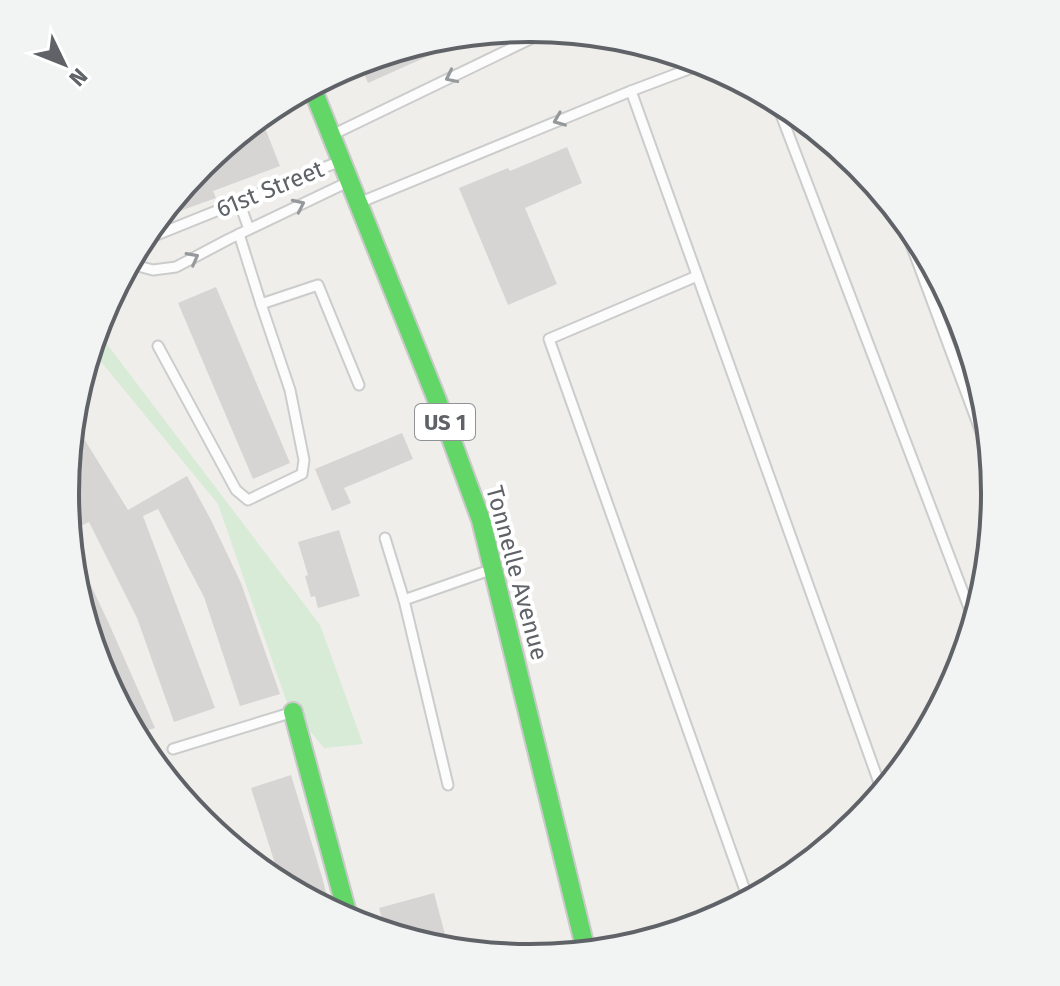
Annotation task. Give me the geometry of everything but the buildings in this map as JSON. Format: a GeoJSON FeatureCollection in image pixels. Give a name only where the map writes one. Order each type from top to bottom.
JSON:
{"type":"FeatureCollection","features":[{"type":"Feature","properties":{"kind":"main road","name":"Tonnelle Avenue"},"geometry":{"type":"LineString","coordinates":[[316,97],[437,400],[485,531],[583,941]]}},
{"type":"Feature","properties":{"kind":"main road"},"geometry":{"type":"LineString","coordinates":[[293,712],[345,904]]}},
{"type":"Feature","properties":{"kind":"lane"},"geometry":{"type":"LineString","coordinates":[[331,135],[524,42]]}},
{"type":"Feature","properties":{"kind":"lane"},"geometry":{"type":"LineString","coordinates":[[358,203],[684,69]]}},
{"type":"Feature","properties":{"kind":"lane"},"geometry":{"type":"LineString","coordinates":[[631,91],[878,780]]}},
{"type":"Feature","properties":{"kind":"lane"},"geometry":{"type":"LineString","coordinates":[[783,119],[967,603]]}},
{"type":"Feature","properties":{"kind":"lane","name":"61st Street"},"geometry":{"type":"LineString","coordinates":[[161,233],[341,160]]}},
{"type":"Feature","properties":{"kind":"lane"},"geometry":{"type":"LineString","coordinates":[[139,266],[153,270],[176,267],[349,182]]}},
{"type":"Feature","properties":{"kind":"lane"},"geometry":{"type":"LineString","coordinates":[[158,346],[236,490],[248,500],[302,474],[304,460],[290,390],[261,304],[239,202]]}},
{"type":"Feature","properties":{"kind":"lane"},"geometry":{"type":"LineString","coordinates":[[918,263],[973,411]]}},
{"type":"Feature","properties":{"kind":"lane"},"geometry":{"type":"LineString","coordinates":[[697,276],[549,339],[745,889]]}},
{"type":"Feature","properties":{"kind":"lane"},"geometry":{"type":"LineString","coordinates":[[261,304],[318,285],[359,385]]}},
{"type":"Feature","properties":{"kind":"lane"},"geometry":{"type":"LineString","coordinates":[[385,538],[404,600],[448,785]]}},
{"type":"Feature","properties":{"kind":"lane"},"geometry":{"type":"LineString","coordinates":[[404,600],[494,569]]}},
{"type":"Feature","properties":{"kind":"lane"},"geometry":{"type":"LineString","coordinates":[[173,749],[293,712]]}},
{"type":"Feature","properties":{"kind":"green space"},"geometry":{"type":"Polygon","coordinates":[[[105,342],[320,625],[363,744],[324,748],[287,703],[218,504],[99,360],[105,342]]]}},
{"type":"Feature","properties":{"kind":"traffic: fast"},"geometry":{"type":"LineString","coordinates":[[316,97],[437,400],[481,520],[583,941]]}},
{"type":"Feature","properties":{"kind":"traffic: fast"},"geometry":{"type":"LineString","coordinates":[[293,712],[345,904]]}}]}
